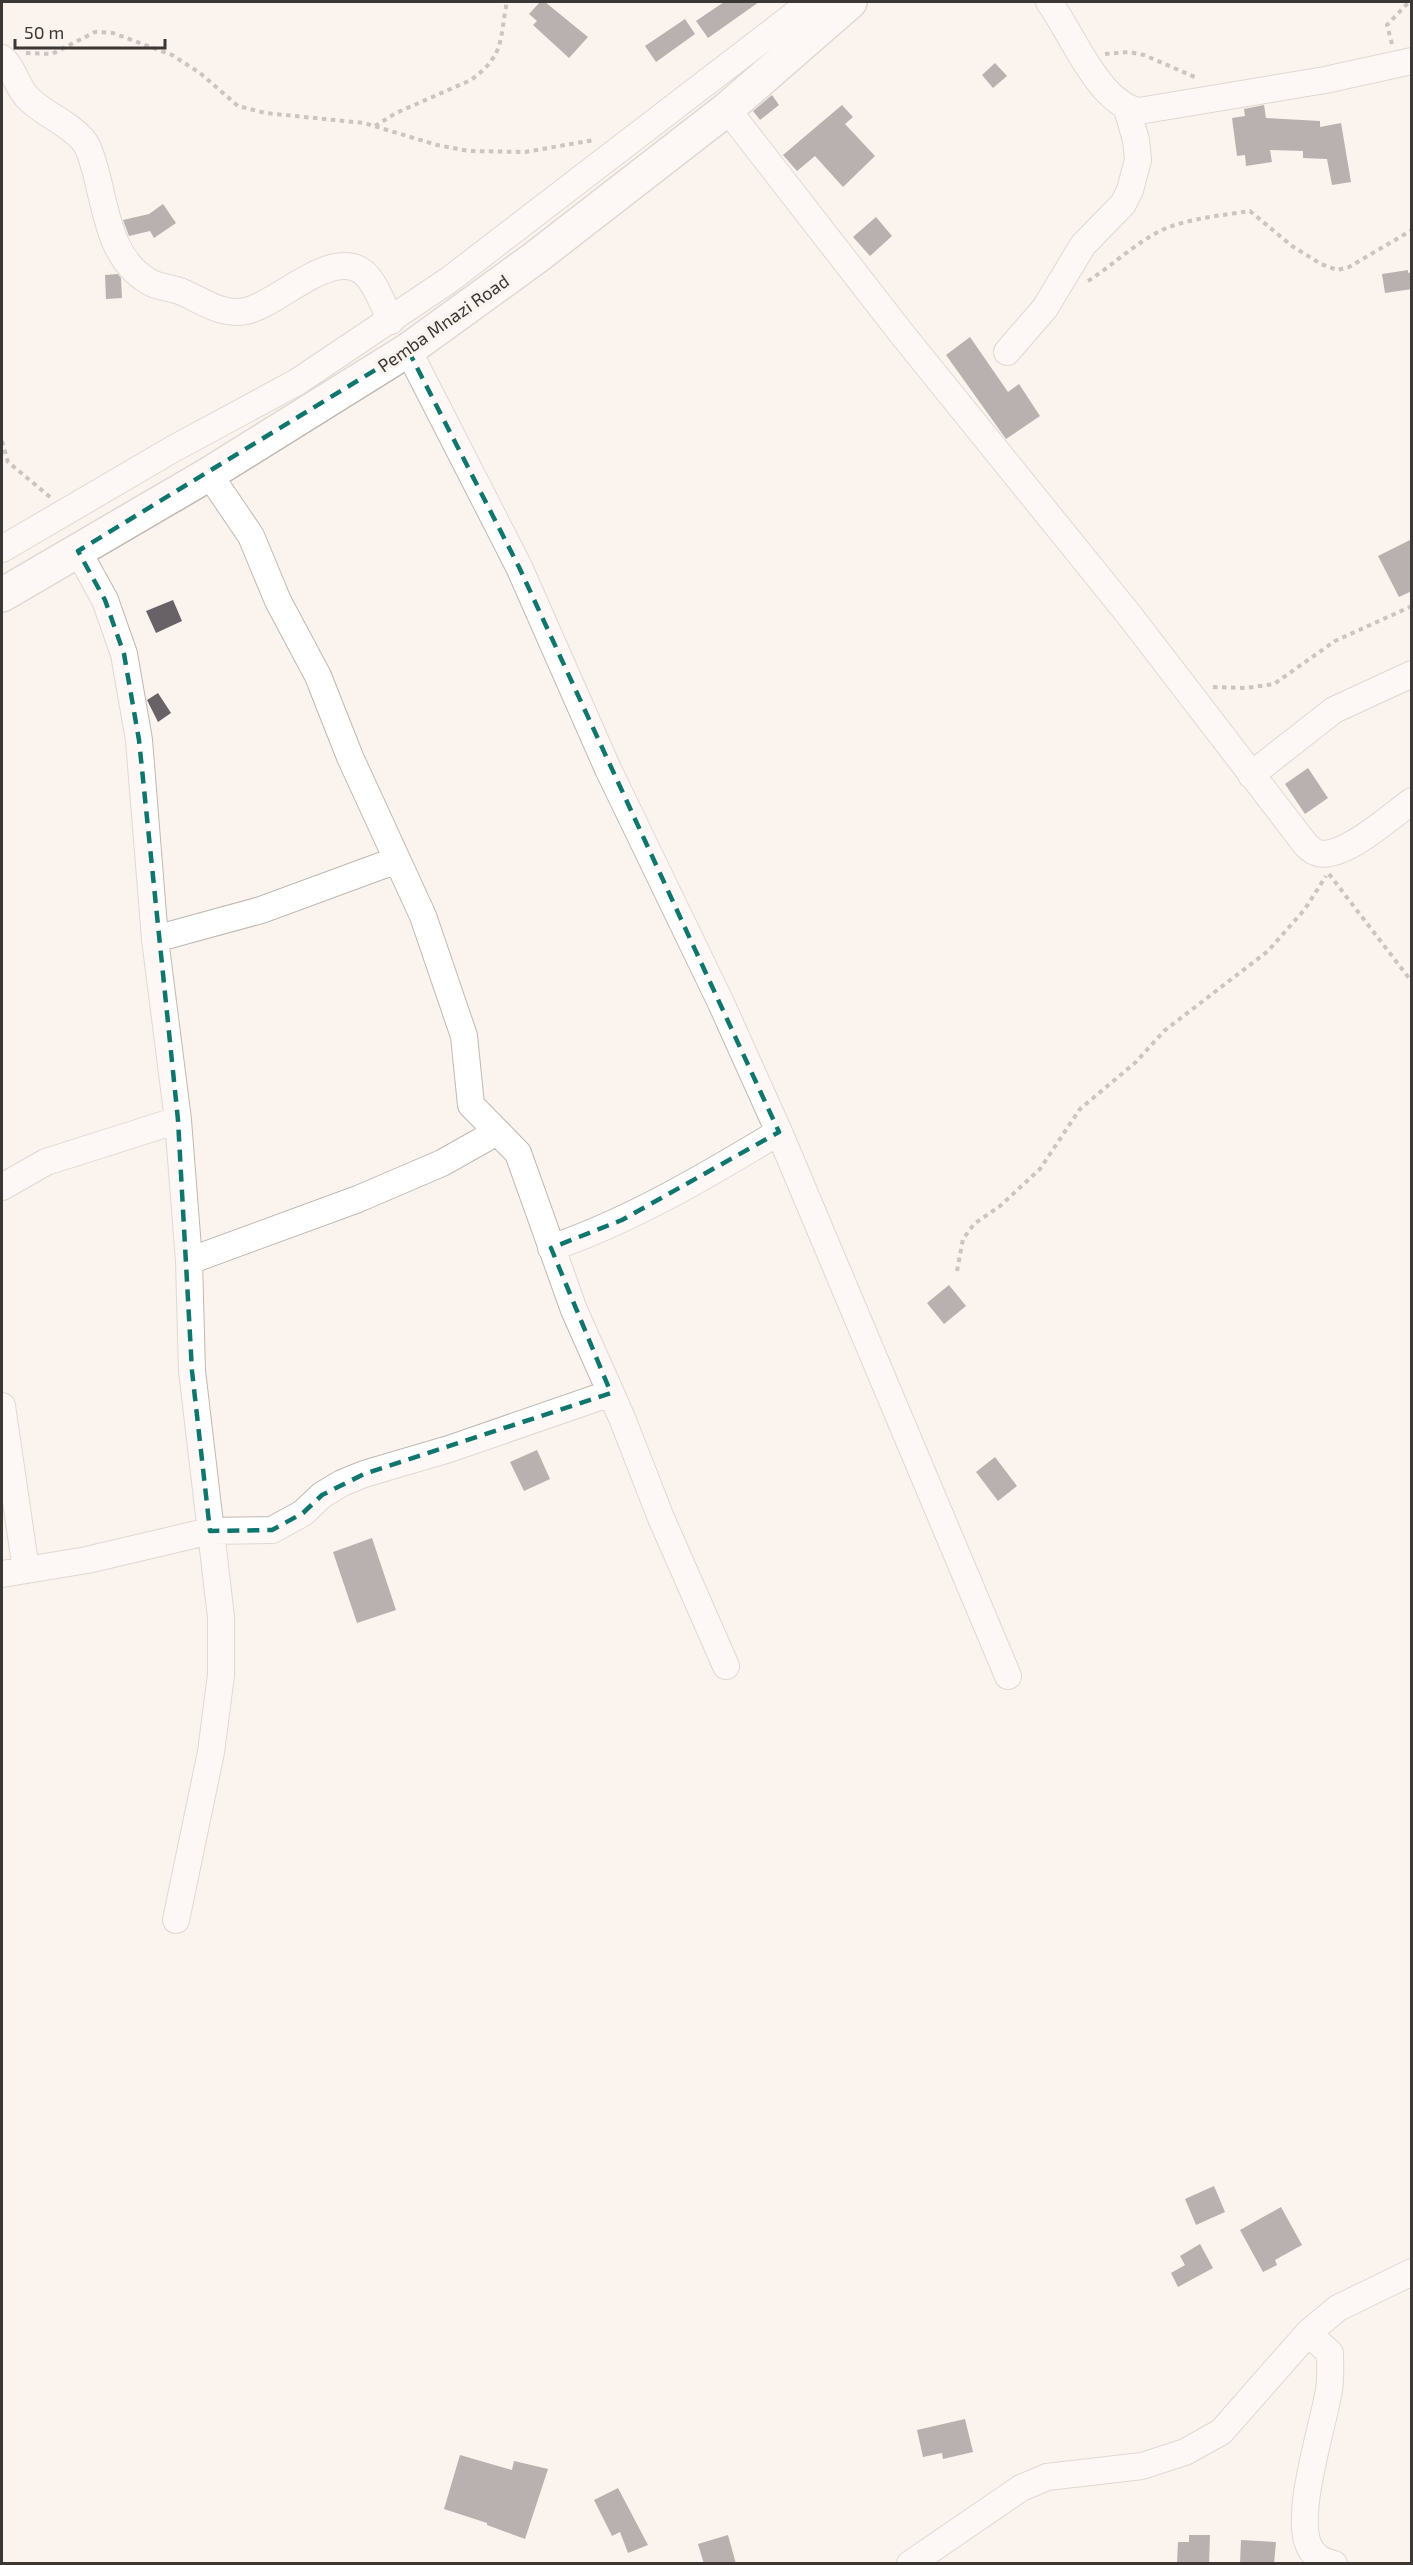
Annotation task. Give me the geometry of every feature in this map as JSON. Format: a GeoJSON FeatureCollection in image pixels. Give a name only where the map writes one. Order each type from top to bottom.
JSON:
{"type":"FeatureCollection","features":[{"type":"Feature","properties":{"kind":"main road","name":"Pemba Mnazi Road"},"geometry":{"type":"LineString","coordinates":[[2,595],[209,474],[408,350],[535,258],[727,110],[850,2]]}},
{"type":"Feature","properties":{"kind":"street"},"geometry":{"type":"LineString","coordinates":[[2,549],[173,449],[297,382],[391,321],[449,280],[811,2]]}},
{"type":"Feature","properties":{"kind":"street"},"geometry":{"type":"LineString","coordinates":[[1049,2],[1080,52],[1112,96],[1127,109],[1139,111],[1325,81],[1406,62]]}},
{"type":"Feature","properties":{"kind":"street"},"geometry":{"type":"LineString","coordinates":[[11,56],[24,93],[37,108],[83,140],[91,154],[113,239],[127,261],[147,281],[180,291],[212,307],[239,312],[247,311],[285,293],[320,271],[335,266],[351,265],[373,282],[391,321]]}},
{"type":"Feature","properties":{"kind":"street"},"geometry":{"type":"LineString","coordinates":[[1007,352],[1046,308],[1083,246],[1123,204],[1130,190],[1138,160],[1136,140],[1127,109]]}},
{"type":"Feature","properties":{"kind":"street"},"geometry":{"type":"LineString","coordinates":[[727,110],[895,325],[1130,616],[1182,687],[1306,845],[1317,853],[1329,854],[1348,847],[1412,801]]}},
{"type":"Feature","properties":{"kind":"street"},"geometry":{"type":"LineString","coordinates":[[408,350],[519,567],[608,769],[721,1003],[779,1132],[1008,1676]]}},
{"type":"Feature","properties":{"kind":"street"},"geometry":{"type":"LineString","coordinates":[[209,474],[251,536],[278,601],[318,676],[350,757],[423,916],[464,1036],[471,1105],[518,1153],[578,1320],[726,1666]]}},
{"type":"Feature","properties":{"kind":"street"},"geometry":{"type":"LineString","coordinates":[[78,551],[105,600],[124,654],[139,740],[155,939],[178,1120],[189,1261],[192,1371],[221,1617],[221,1675],[211,1752],[176,1920]]}},
{"type":"Feature","properties":{"kind":"street"},"geometry":{"type":"LineString","coordinates":[[1251,775],[1334,710],[1412,674]]}},
{"type":"Feature","properties":{"kind":"street"},"geometry":{"type":"LineString","coordinates":[[155,939],[261,910],[397,860]]}},
{"type":"Feature","properties":{"kind":"street"},"geometry":{"type":"LineString","coordinates":[[2,1187],[46,1162],[178,1120]]}},
{"type":"Feature","properties":{"kind":"street"},"geometry":{"type":"LineString","coordinates":[[189,1261],[358,1199],[442,1164],[497,1132]]}},
{"type":"Feature","properties":{"kind":"street"},"geometry":{"type":"LineString","coordinates":[[551,1248],[622,1220],[779,1132]]}},
{"type":"Feature","properties":{"kind":"street"},"geometry":{"type":"LineString","coordinates":[[2,1406],[14,1572],[87,1560],[210,1531],[245,1533],[272,1530],[287,1524],[322,1495],[353,1479],[611,1394]]}},
{"type":"Feature","properties":{"kind":"street"},"geometry":{"type":"LineString","coordinates":[[910,2564],[1021,2488],[1047,2477],[1142,2466],[1185,2452],[1221,2432],[1308,2333],[1338,2308],[1412,2272]]}},
{"type":"Feature","properties":{"kind":"street"},"geometry":{"type":"LineString","coordinates":[[1308,2333],[1330,2353],[1330,2387],[1305,2502],[1305,2530],[1309,2546],[1324,2562]]}},
{"type":"Feature","properties":{"kind":"path"},"geometry":{"type":"LineString","coordinates":[[375,126],[396,113],[471,80],[482,72],[498,53],[507,2]]}},
{"type":"Feature","properties":{"kind":"path"},"geometry":{"type":"LineString","coordinates":[[1406,62],[1387,31],[1387,25],[1409,2]]}},
{"type":"Feature","properties":{"kind":"path"},"geometry":{"type":"LineString","coordinates":[[11,56],[52,54],[95,32],[113,33],[172,55],[200,73],[238,106],[265,114],[339,120],[375,126],[469,151],[525,152],[600,139]]}},
{"type":"Feature","properties":{"kind":"path"},"geometry":{"type":"LineString","coordinates":[[1080,52],[1108,54],[1129,52],[1144,55],[1200,79],[1229,96]]}},
{"type":"Feature","properties":{"kind":"path"},"geometry":{"type":"LineString","coordinates":[[1082,285],[1130,250],[1169,227],[1228,214],[1250,211],[1257,214],[1292,246],[1337,270],[1349,267],[1412,230]]}},
{"type":"Feature","properties":{"kind":"path"},"geometry":{"type":"LineString","coordinates":[[2,441],[8,462],[45,490],[61,514]]}},
{"type":"Feature","properties":{"kind":"path"},"geometry":{"type":"LineString","coordinates":[[1182,687],[1246,688],[1274,684],[1335,641],[1412,606]]}},
{"type":"Feature","properties":{"kind":"path"},"geometry":{"type":"LineString","coordinates":[[957,1271],[963,1239],[974,1224],[1000,1206],[1040,1169],[1080,1109],[1136,1062],[1172,1025],[1268,951],[1305,909],[1328,872],[1412,982]]}},
{"type":"Feature","properties":{"kind":"highlighted area"},"geometry":{"type":"Polygon","coordinates":[[[408,350],[519,567],[779,1132],[622,1220],[551,1248],[611,1393],[364,1474],[322,1495],[303,1513],[272,1530],[210,1531],[192,1371],[178,1120],[139,740],[124,654],[105,600],[78,551],[408,350]]]}},
{"type":"Feature","properties":{"kind":"building"},"geometry":{"type":"Polygon","coordinates":[[[540,2],[545,2],[588,37],[569,58],[533,25],[537,21],[529,14],[540,2]]]}},
{"type":"Feature","properties":{"kind":"building"},"geometry":{"type":"Polygon","coordinates":[[[724,2],[759,2],[708,38],[696,21],[724,2]]]}},
{"type":"Feature","properties":{"kind":"building"},"geometry":{"type":"Polygon","coordinates":[[[685,19],[695,34],[656,62],[645,46],[685,19]]]}},
{"type":"Feature","properties":{"kind":"building"},"geometry":{"type":"Polygon","coordinates":[[[995,63],[1007,76],[993,88],[982,75],[995,63]]]}},
{"type":"Feature","properties":{"kind":"building"},"geometry":{"type":"Polygon","coordinates":[[[772,95],[779,105],[760,120],[753,111],[772,95]]]}},
{"type":"Feature","properties":{"kind":"building"},"geometry":{"type":"Polygon","coordinates":[[[842,105],[853,117],[845,124],[875,156],[843,187],[815,156],[797,171],[783,155],[842,105]]]}},
{"type":"Feature","properties":{"kind":"building"},"geometry":{"type":"Polygon","coordinates":[[[1264,105],[1266,118],[1320,121],[1320,127],[1341,123],[1351,182],[1332,185],[1327,159],[1303,158],[1303,151],[1270,150],[1272,162],[1246,166],[1245,155],[1237,156],[1232,118],[1245,116],[1244,109],[1264,105]]]}},
{"type":"Feature","properties":{"kind":"building"},"geometry":{"type":"Polygon","coordinates":[[[163,204],[176,223],[154,238],[150,231],[129,236],[123,220],[149,214],[163,204]]]}},
{"type":"Feature","properties":{"kind":"building"},"geometry":{"type":"Polygon","coordinates":[[[876,217],[892,236],[870,256],[853,237],[876,217]]]}},
{"type":"Feature","properties":{"kind":"building"},"geometry":{"type":"Polygon","coordinates":[[[1408,270],[1408,273],[1412,272],[1412,289],[1385,293],[1382,274],[1408,270]]]}},
{"type":"Feature","properties":{"kind":"building"},"geometry":{"type":"Polygon","coordinates":[[[118,274],[121,278],[122,298],[106,299],[105,275],[118,274]]]}},
{"type":"Feature","properties":{"kind":"building"},"geometry":{"type":"Polygon","coordinates":[[[970,337],[1008,392],[1019,384],[1040,416],[1006,439],[946,355],[970,337]]]}},
{"type":"Feature","properties":{"kind":"building"},"geometry":{"type":"Polygon","coordinates":[[[1412,539],[1412,591],[1399,597],[1378,556],[1412,539]]]}},
{"type":"Feature","properties":{"kind":"building"},"geometry":{"type":"Polygon","coordinates":[[[173,600],[182,621],[156,633],[146,611],[173,600]]]}},
{"type":"Feature","properties":{"kind":"building"},"geometry":{"type":"Polygon","coordinates":[[[158,693],[171,713],[158,722],[147,700],[158,693]]]}},
{"type":"Feature","properties":{"kind":"building"},"geometry":{"type":"Polygon","coordinates":[[[1308,768],[1328,798],[1305,814],[1285,784],[1308,768]]]}},
{"type":"Feature","properties":{"kind":"building"},"geometry":{"type":"Polygon","coordinates":[[[949,1285],[966,1306],[944,1324],[927,1303],[949,1285]]]}},
{"type":"Feature","properties":{"kind":"building"},"geometry":{"type":"Polygon","coordinates":[[[537,1450],[550,1479],[524,1491],[510,1462],[537,1450]]]}},
{"type":"Feature","properties":{"kind":"building"},"geometry":{"type":"Polygon","coordinates":[[[995,1457],[1017,1486],[998,1501],[976,1472],[995,1457]]]}},
{"type":"Feature","properties":{"kind":"building"},"geometry":{"type":"Polygon","coordinates":[[[372,1538],[396,1610],[357,1623],[333,1552],[372,1538]]]}},
{"type":"Feature","properties":{"kind":"building"},"geometry":{"type":"Polygon","coordinates":[[[1214,2186],[1225,2212],[1196,2225],[1185,2199],[1214,2186]]]}},
{"type":"Feature","properties":{"kind":"building"},"geometry":{"type":"Polygon","coordinates":[[[1281,2207],[1302,2245],[1275,2260],[1277,2265],[1263,2272],[1240,2230],[1281,2207]]]}},
{"type":"Feature","properties":{"kind":"building"},"geometry":{"type":"Polygon","coordinates":[[[1200,2244],[1213,2268],[1178,2287],[1171,2273],[1185,2265],[1180,2256],[1200,2244]]]}},
{"type":"Feature","properties":{"kind":"building"},"geometry":{"type":"Polygon","coordinates":[[[965,2419],[973,2452],[943,2459],[942,2453],[923,2457],[917,2430],[965,2419]]]}},
{"type":"Feature","properties":{"kind":"building"},"geometry":{"type":"Polygon","coordinates":[[[460,2455],[512,2470],[514,2461],[548,2469],[525,2539],[487,2525],[487,2523],[444,2509],[460,2455]]]}},
{"type":"Feature","properties":{"kind":"building"},"geometry":{"type":"Polygon","coordinates":[[[618,2488],[648,2545],[628,2553],[620,2532],[612,2536],[594,2500],[618,2488]]]}},
{"type":"Feature","properties":{"kind":"building"},"geometry":{"type":"Polygon","coordinates":[[[728,2535],[736,2564],[704,2564],[698,2544],[728,2535]]]}},
{"type":"Feature","properties":{"kind":"building"},"geometry":{"type":"Polygon","coordinates":[[[1189,2535],[1210,2535],[1209,2564],[1177,2564],[1178,2542],[1189,2542],[1189,2535]]]}},
{"type":"Feature","properties":{"kind":"building"},"geometry":{"type":"Polygon","coordinates":[[[1241,2540],[1276,2542],[1274,2564],[1240,2564],[1241,2540]]]}}]}
